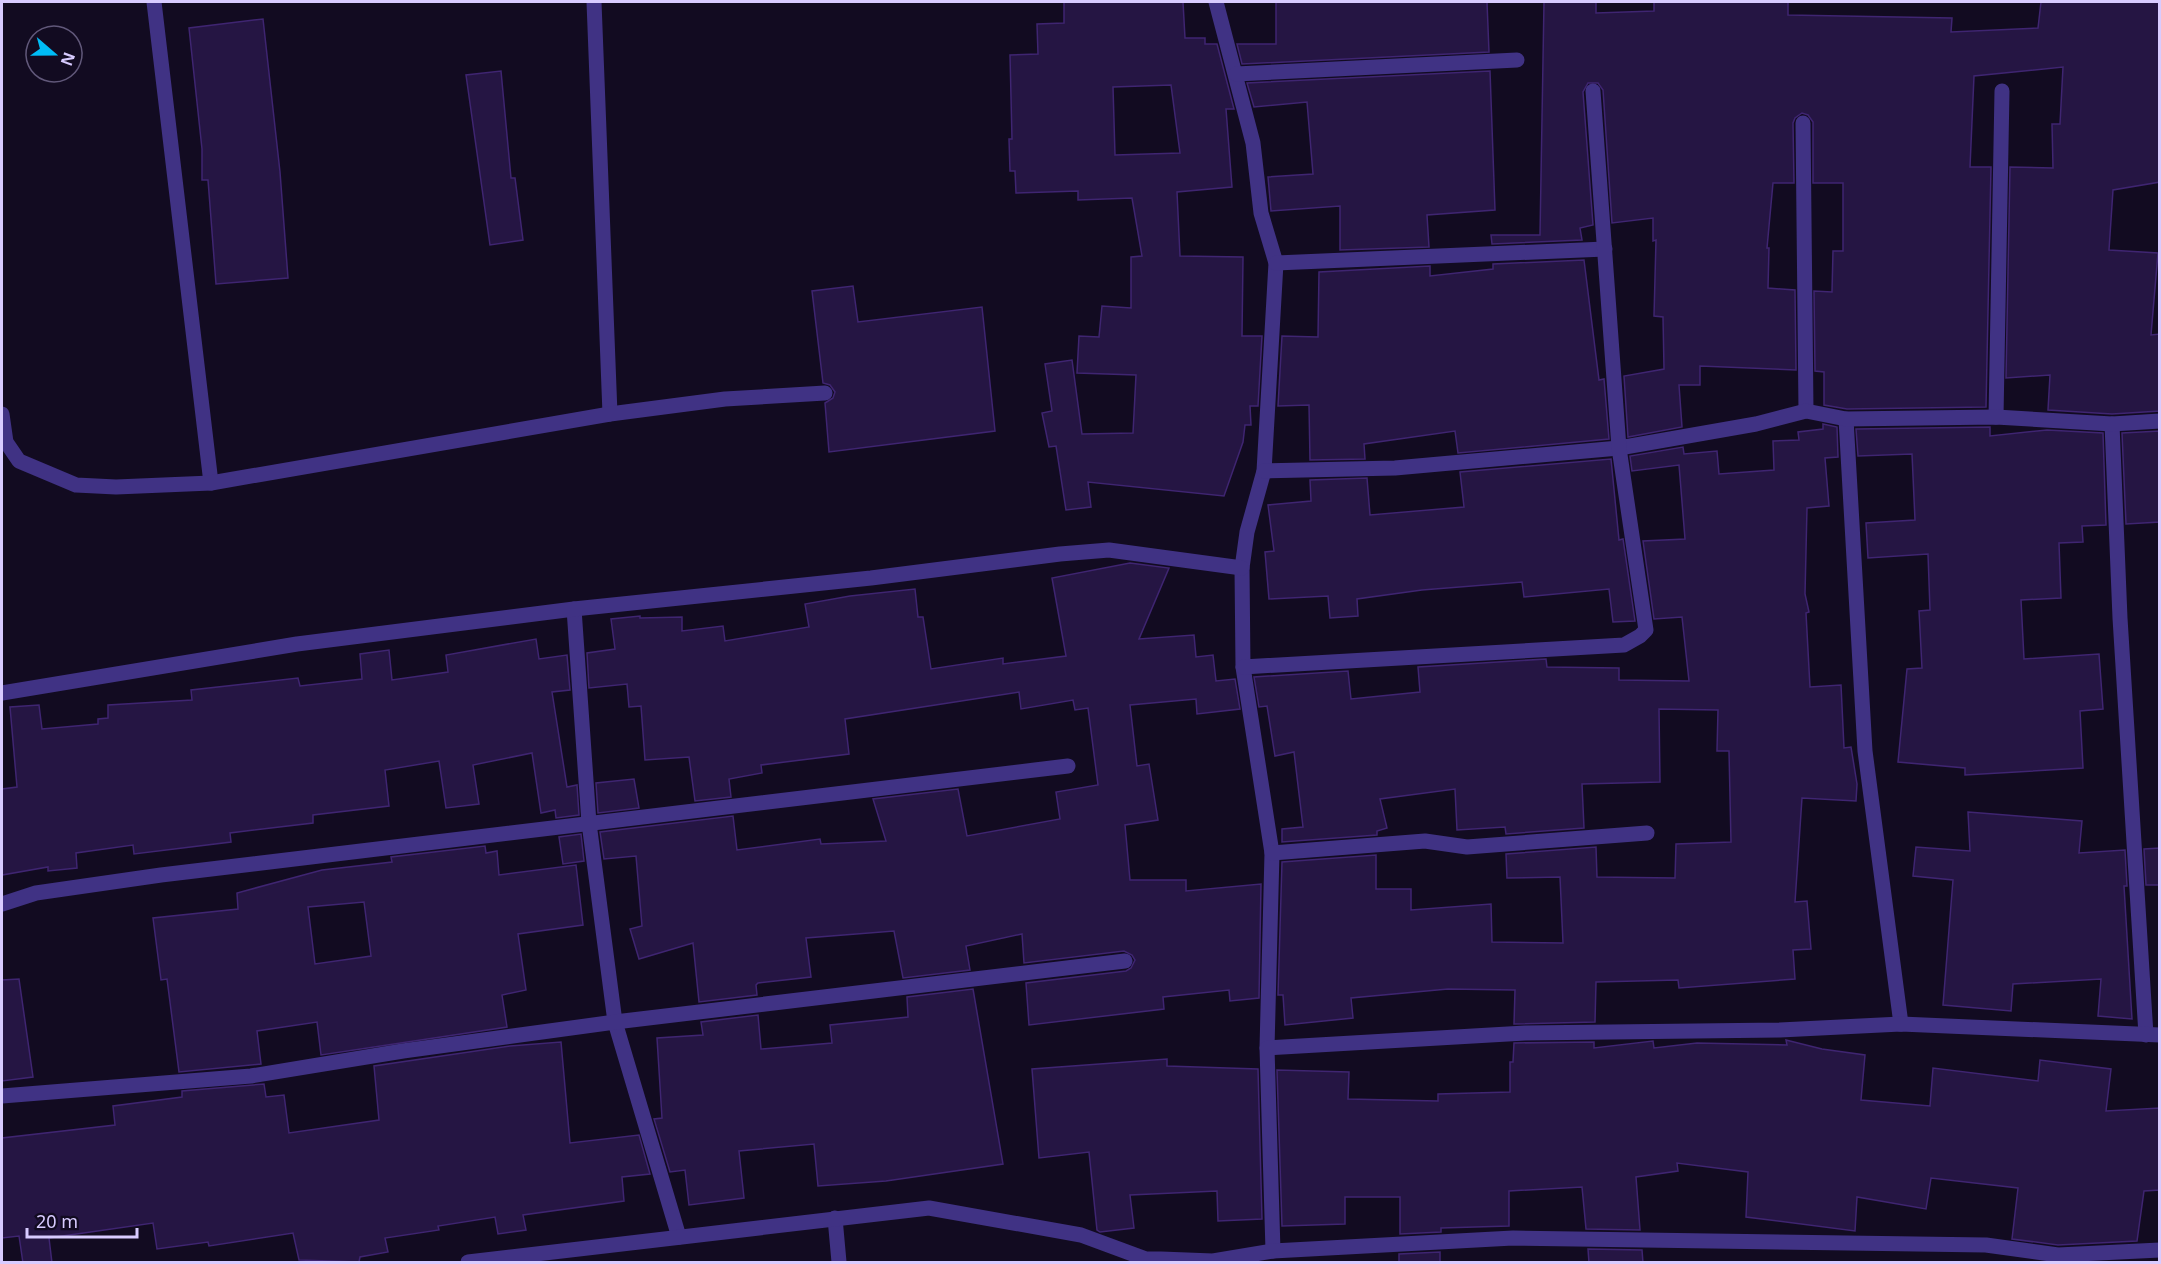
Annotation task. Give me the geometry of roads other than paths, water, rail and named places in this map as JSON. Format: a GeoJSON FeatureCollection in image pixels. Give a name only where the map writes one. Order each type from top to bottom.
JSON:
{"type":"FeatureCollection","features":[{"type":"Feature","properties":{"kind":"street"},"geometry":{"type":"LineString","coordinates":[[154,2],[211,483]]}},
{"type":"Feature","properties":{"kind":"street"},"geometry":{"type":"LineString","coordinates":[[594,2],[610,414]]}},
{"type":"Feature","properties":{"kind":"street"},"geometry":{"type":"LineString","coordinates":[[1216,2],[1253,143],[1261,213],[1276,263],[1264,471],[1247,532],[1242,568],[1243,667],[1272,853],[1267,1048],[1273,1251]]}},
{"type":"Feature","properties":{"kind":"street"},"geometry":{"type":"LineString","coordinates":[[1236,74],[1516,60]]}},
{"type":"Feature","properties":{"kind":"street"},"geometry":{"type":"LineString","coordinates":[[1243,667],[1624,645],[1640,636],[1647,625],[1619,448],[1593,91]]}},
{"type":"Feature","properties":{"kind":"street"},"geometry":{"type":"LineString","coordinates":[[1996,417],[2002,91]]}},
{"type":"Feature","properties":{"kind":"street"},"geometry":{"type":"LineString","coordinates":[[1803,123],[1806,411]]}},
{"type":"Feature","properties":{"kind":"street"},"geometry":{"type":"LineString","coordinates":[[1276,263],[1605,249]]}},
{"type":"Feature","properties":{"kind":"street"},"geometry":{"type":"LineString","coordinates":[[2,414],[6,442],[19,461],[76,485],[116,487],[211,483],[610,414],[725,399],[825,393]]}},
{"type":"Feature","properties":{"kind":"street"},"geometry":{"type":"LineString","coordinates":[[1264,471],[1395,468],[1619,448],[1756,424],[1806,411],[1846,418],[1996,417],[2112,424],[2160,421]]}},
{"type":"Feature","properties":{"kind":"street"},"geometry":{"type":"LineString","coordinates":[[1846,418],[1865,751],[1901,1024]]}},
{"type":"Feature","properties":{"kind":"street"},"geometry":{"type":"LineString","coordinates":[[1267,1048],[1525,1033],[1780,1030],[1901,1024],[2153,1035],[2120,618],[2112,424]]}},
{"type":"Feature","properties":{"kind":"street"},"geometry":{"type":"LineString","coordinates":[[2,693],[297,644],[574,609],[859,580],[1109,550],[1242,568]]}},
{"type":"Feature","properties":{"kind":"street"},"geometry":{"type":"LineString","coordinates":[[574,609],[589,823],[615,1022],[680,1237]]}},
{"type":"Feature","properties":{"kind":"street"},"geometry":{"type":"LineString","coordinates":[[2,904],[36,893],[150,877],[1068,766]]}},
{"type":"Feature","properties":{"kind":"street"},"geometry":{"type":"LineString","coordinates":[[1272,853],[1425,841],[1467,846],[1647,833]]}},
{"type":"Feature","properties":{"kind":"street"},"geometry":{"type":"LineString","coordinates":[[2,1096],[252,1076],[403,1051],[615,1022],[1125,961]]}},
{"type":"Feature","properties":{"kind":"street"},"geometry":{"type":"LineString","coordinates":[[468,1263],[929,1208],[1081,1235],[1146,1259],[1161,1261],[1213,1261],[1273,1251],[1327,1256],[1513,1238],[1986,1245],[2057,1259],[2160,1250]]}},
{"type":"Feature","properties":{"kind":"street"},"geometry":{"type":"LineString","coordinates":[[835,1218],[839,1263]]}}]}
